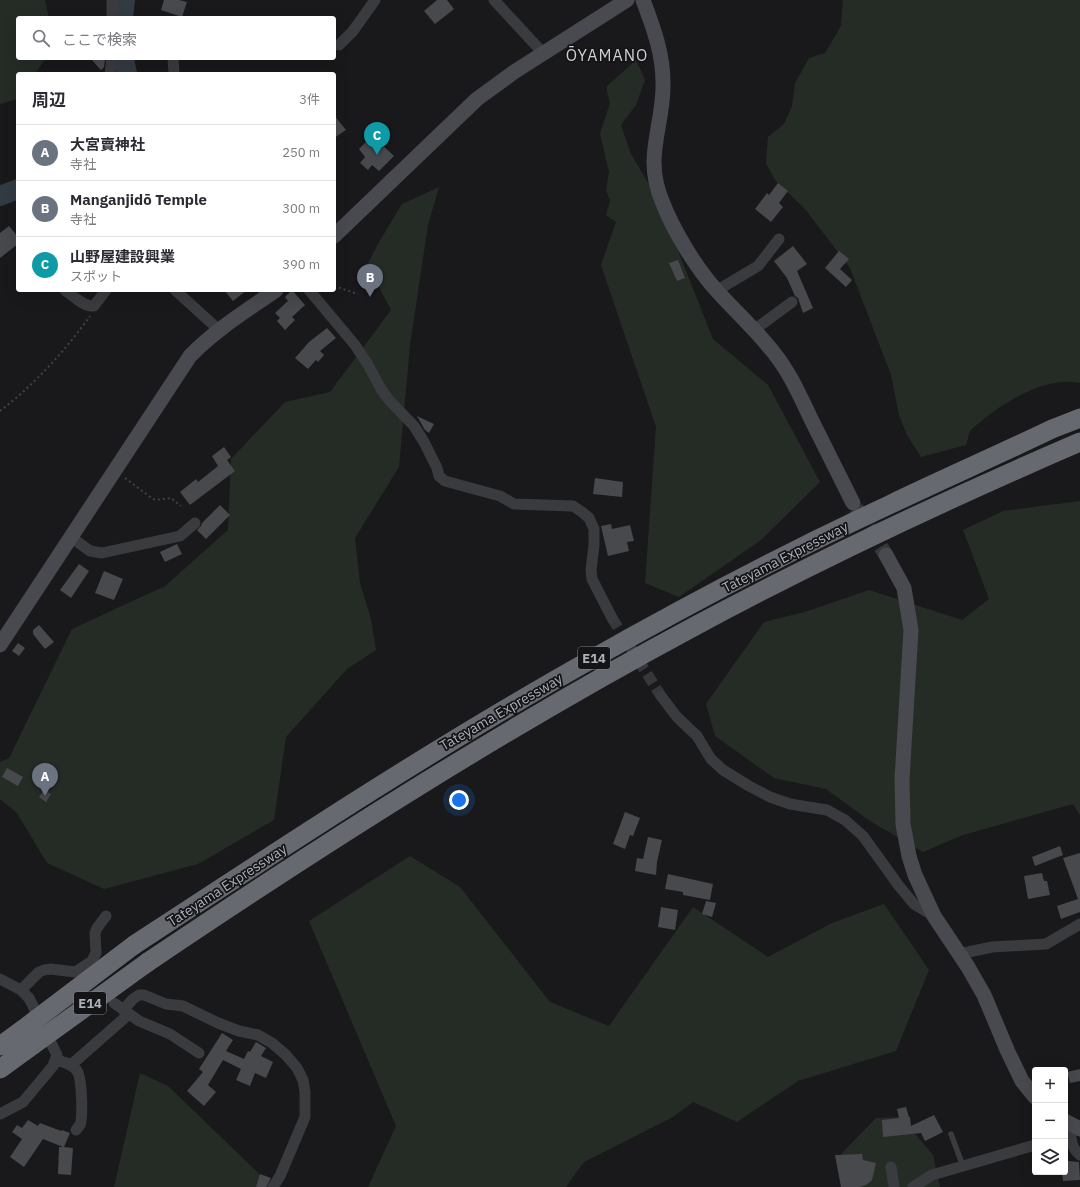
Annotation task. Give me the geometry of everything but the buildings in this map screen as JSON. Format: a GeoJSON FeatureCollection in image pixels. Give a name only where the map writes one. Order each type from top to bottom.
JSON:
{"type":"FeatureCollection","features":[{"type":"Feature","properties":{"kind":"highway","name":"Tateyama Expressway"},"geometry":{"type":"LineString","coordinates":[[0,1069],[27,1037],[134,946],[270,855],[400,772],[593,658],[736,581],[886,506],[1052,429],[1080,418]]}},
{"type":"Feature","properties":{"kind":"highway","name":"Tateyama Expressway"},"geometry":{"type":"LineString","coordinates":[[0,1046],[27,1037],[148,962],[319,848],[444,770],[594,682],[698,624],[866,539],[988,482],[1080,442]]}},
{"type":"Feature","properties":{"kind":"street"},"geometry":{"type":"LineString","coordinates":[[112,0],[112,16]]}},
{"type":"Feature","properties":{"kind":"street"},"geometry":{"type":"LineString","coordinates":[[339,46],[353,31],[375,0]]}},
{"type":"Feature","properties":{"kind":"street"},"geometry":{"type":"LineString","coordinates":[[494,0],[543,53]]}},
{"type":"Feature","properties":{"kind":"street"},"geometry":{"type":"LineString","coordinates":[[336,234],[477,99],[514,72],[626,0]]}},
{"type":"Feature","properties":{"kind":"street"},"geometry":{"type":"LineString","coordinates":[[643,0],[659,45],[663,70],[663,97],[654,150],[654,173],[656,186],[662,201],[700,272],[774,352],[790,375],[853,503]]}},
{"type":"Feature","properties":{"kind":"street"},"geometry":{"type":"LineString","coordinates":[[110,72],[112,60]]}},
{"type":"Feature","properties":{"kind":"street"},"geometry":{"type":"LineString","coordinates":[[173,60],[174,72]]}},
{"type":"Feature","properties":{"kind":"street"},"geometry":{"type":"LineString","coordinates":[[716,291],[758,266],[779,239]]}},
{"type":"Feature","properties":{"kind":"street"},"geometry":{"type":"LineString","coordinates":[[68,292],[85,304],[91,306],[94,306],[104,292]]}},
{"type":"Feature","properties":{"kind":"street"},"geometry":{"type":"LineString","coordinates":[[177,292],[219,330]]}},
{"type":"Feature","properties":{"kind":"street"},"geometry":{"type":"LineString","coordinates":[[0,645],[190,356],[219,330],[273,292]]}},
{"type":"Feature","properties":{"kind":"street"},"geometry":{"type":"LineString","coordinates":[[311,292],[355,345],[389,400],[414,426],[427,448],[437,468],[439,476],[445,481],[452,484],[482,490],[500,496],[514,504],[573,506],[589,518],[594,530],[591,570],[592,579],[612,618]]}},
{"type":"Feature","properties":{"kind":"street"},"geometry":{"type":"LineString","coordinates":[[754,330],[792,302]]}},
{"type":"Feature","properties":{"kind":"street"},"geometry":{"type":"LineString","coordinates":[[71,537],[90,551],[102,553],[180,536],[195,523]]}},
{"type":"Feature","properties":{"kind":"street"},"geometry":{"type":"LineString","coordinates":[[886,554],[904,588],[911,630],[902,779],[903,824],[909,856],[915,875],[934,916],[984,995],[1022,1081],[1032,1093]]}},
{"type":"Feature","properties":{"kind":"street"},"geometry":{"type":"LineString","coordinates":[[661,696],[677,717],[697,736],[711,759],[723,770],[770,797],[790,804],[828,810],[845,820],[863,836],[914,904],[934,916]]}},
{"type":"Feature","properties":{"kind":"street"},"geometry":{"type":"LineString","coordinates":[[21,990],[39,972],[51,969],[75,972],[92,961],[96,953],[95,933],[106,916]]}},
{"type":"Feature","properties":{"kind":"street"},"geometry":{"type":"LineString","coordinates":[[959,954],[992,948],[1046,944],[1080,924]]}},
{"type":"Feature","properties":{"kind":"street"},"geometry":{"type":"LineString","coordinates":[[0,979],[21,990],[29,998],[57,1055],[53,1066],[23,1102],[0,1114]]}},
{"type":"Feature","properties":{"kind":"street"},"geometry":{"type":"LineString","coordinates":[[71,1065],[122,1009],[139,995],[144,995],[166,1004],[182,1006],[218,1023],[239,1031],[258,1035],[272,1043],[286,1055],[297,1068],[305,1092],[305,1117],[274,1187]]}},
{"type":"Feature","properties":{"kind":"street"},"geometry":{"type":"LineString","coordinates":[[122,1009],[153,1028],[170,1034],[199,1053]]}},
{"type":"Feature","properties":{"kind":"street"},"geometry":{"type":"LineString","coordinates":[[56,1060],[71,1065],[77,1070],[80,1076],[80,1122],[76,1130]]}},
{"type":"Feature","properties":{"kind":"street"},"geometry":{"type":"LineString","coordinates":[[1072,1125],[1069,1144],[1080,1155]]}},
{"type":"Feature","properties":{"kind":"street"},"geometry":{"type":"LineString","coordinates":[[913,1187],[932,1175],[1032,1147]]}},
{"type":"Feature","properties":{"kind":"street"},"geometry":{"type":"LineString","coordinates":[[891,1167],[894,1187]]}},
{"type":"Feature","properties":{"kind":"lane"},"geometry":{"type":"LineString","coordinates":[[951,1134],[963,1166]]}},
{"type":"Feature","properties":{"kind":"path"},"geometry":{"type":"LineString","coordinates":[[336,287],[358,294]]}},
{"type":"Feature","properties":{"kind":"path"},"geometry":{"type":"LineString","coordinates":[[0,411],[16,399],[82,328],[92,314],[94,306]]}},
{"type":"Feature","properties":{"kind":"path"},"geometry":{"type":"LineString","coordinates":[[115,470],[153,499],[171,498],[181,506]]}},
{"type":"Feature","properties":{"kind":"shaded area"},"geometry":{"type":"Polygon","coordinates":[[[0,0],[45,0],[49,16],[16,16],[16,60],[45,60],[36,72],[16,72],[16,100],[0,104],[0,0]]]}},
{"type":"Feature","properties":{"kind":"shaded area"},"geometry":{"type":"Polygon","coordinates":[[[843,0],[1080,0],[1080,383],[1055,383],[1042,386],[1017,397],[974,427],[969,433],[966,445],[921,457],[907,435],[899,415],[891,375],[850,268],[805,209],[775,180],[766,163],[768,137],[784,124],[792,106],[795,83],[809,58],[825,53],[841,26],[843,0]]]}},
{"type":"Feature","properties":{"kind":"shaded area"},"geometry":{"type":"Polygon","coordinates":[[[636,60],[645,80],[636,105],[621,125],[631,154],[653,191],[713,339],[768,385],[820,482],[761,540],[679,597],[645,583],[656,427],[601,265],[616,222],[606,215],[610,201],[606,190],[609,172],[600,134],[610,103],[607,86],[636,60]]]}},
{"type":"Feature","properties":{"kind":"shaded area"},"geometry":{"type":"Polygon","coordinates":[[[439,187],[428,225],[410,345],[399,467],[355,538],[360,583],[371,619],[376,650],[347,669],[286,737],[274,820],[198,864],[104,889],[47,863],[17,813],[0,799],[0,762],[9,758],[72,629],[165,586],[228,530],[231,459],[285,402],[330,392],[391,310],[367,265],[379,242],[402,204],[439,187]]]}},
{"type":"Feature","properties":{"kind":"shaded area"},"geometry":{"type":"Polygon","coordinates":[[[1080,501],[1080,815],[1073,804],[963,835],[923,852],[870,821],[826,789],[774,778],[715,736],[706,704],[764,622],[805,612],[869,590],[962,620],[989,599],[963,530],[1003,511],[1080,501]]]}},
{"type":"Feature","properties":{"kind":"shaded area"},"geometry":{"type":"Polygon","coordinates":[[[410,856],[460,887],[550,1002],[609,1026],[693,907],[768,957],[832,923],[884,904],[929,970],[896,1051],[798,1081],[737,1122],[693,1102],[673,1117],[584,1162],[566,1187],[368,1187],[396,1126],[309,921],[410,856]]]}},
{"type":"Feature","properties":{"kind":"shaded area"},"geometry":{"type":"Polygon","coordinates":[[[140,1073],[168,1086],[273,1187],[114,1187],[140,1073]]]}},
{"type":"Feature","properties":{"kind":"shaded area"},"geometry":{"type":"Polygon","coordinates":[[[901,1117],[933,1155],[940,1187],[842,1187],[842,1153],[876,1118],[901,1117]]]}},
{"type":"Feature","properties":{"kind":"waterway"},"geometry":{"type":"LineString","coordinates":[[123,16],[125,0]]}},
{"type":"Feature","properties":{"kind":"waterway"},"geometry":{"type":"LineString","coordinates":[[124,60],[127,72]]}},
{"type":"Feature","properties":{"kind":"waterway"},"geometry":{"type":"LineString","coordinates":[[0,196],[16,190]]}},
{"type":"Feature","properties":{"kind":"tunnel"},"geometry":{"type":"LineString","coordinates":[[856,508],[886,555]]}},
{"type":"Feature","properties":{"kind":"tunnel"},"geometry":{"type":"LineString","coordinates":[[612,618],[661,696]]}},
{"type":"Feature","properties":{"kind":"place","name":"山野屋建設興業"},"geometry":{"type":"Point","coordinates":[377,155]}},
{"type":"Feature","properties":{"kind":"place","name":"Manganjidō Temple"},"geometry":{"type":"Point","coordinates":[370,297]}},
{"type":"Feature","properties":{"kind":"place","name":"大宮賣神社"},"geometry":{"type":"Point","coordinates":[45,796]}},
{"type":"Feature","properties":{"kind":"district","name":"ŌYAMANO"},"geometry":{"type":"Point","coordinates":[607,55]}}]}
